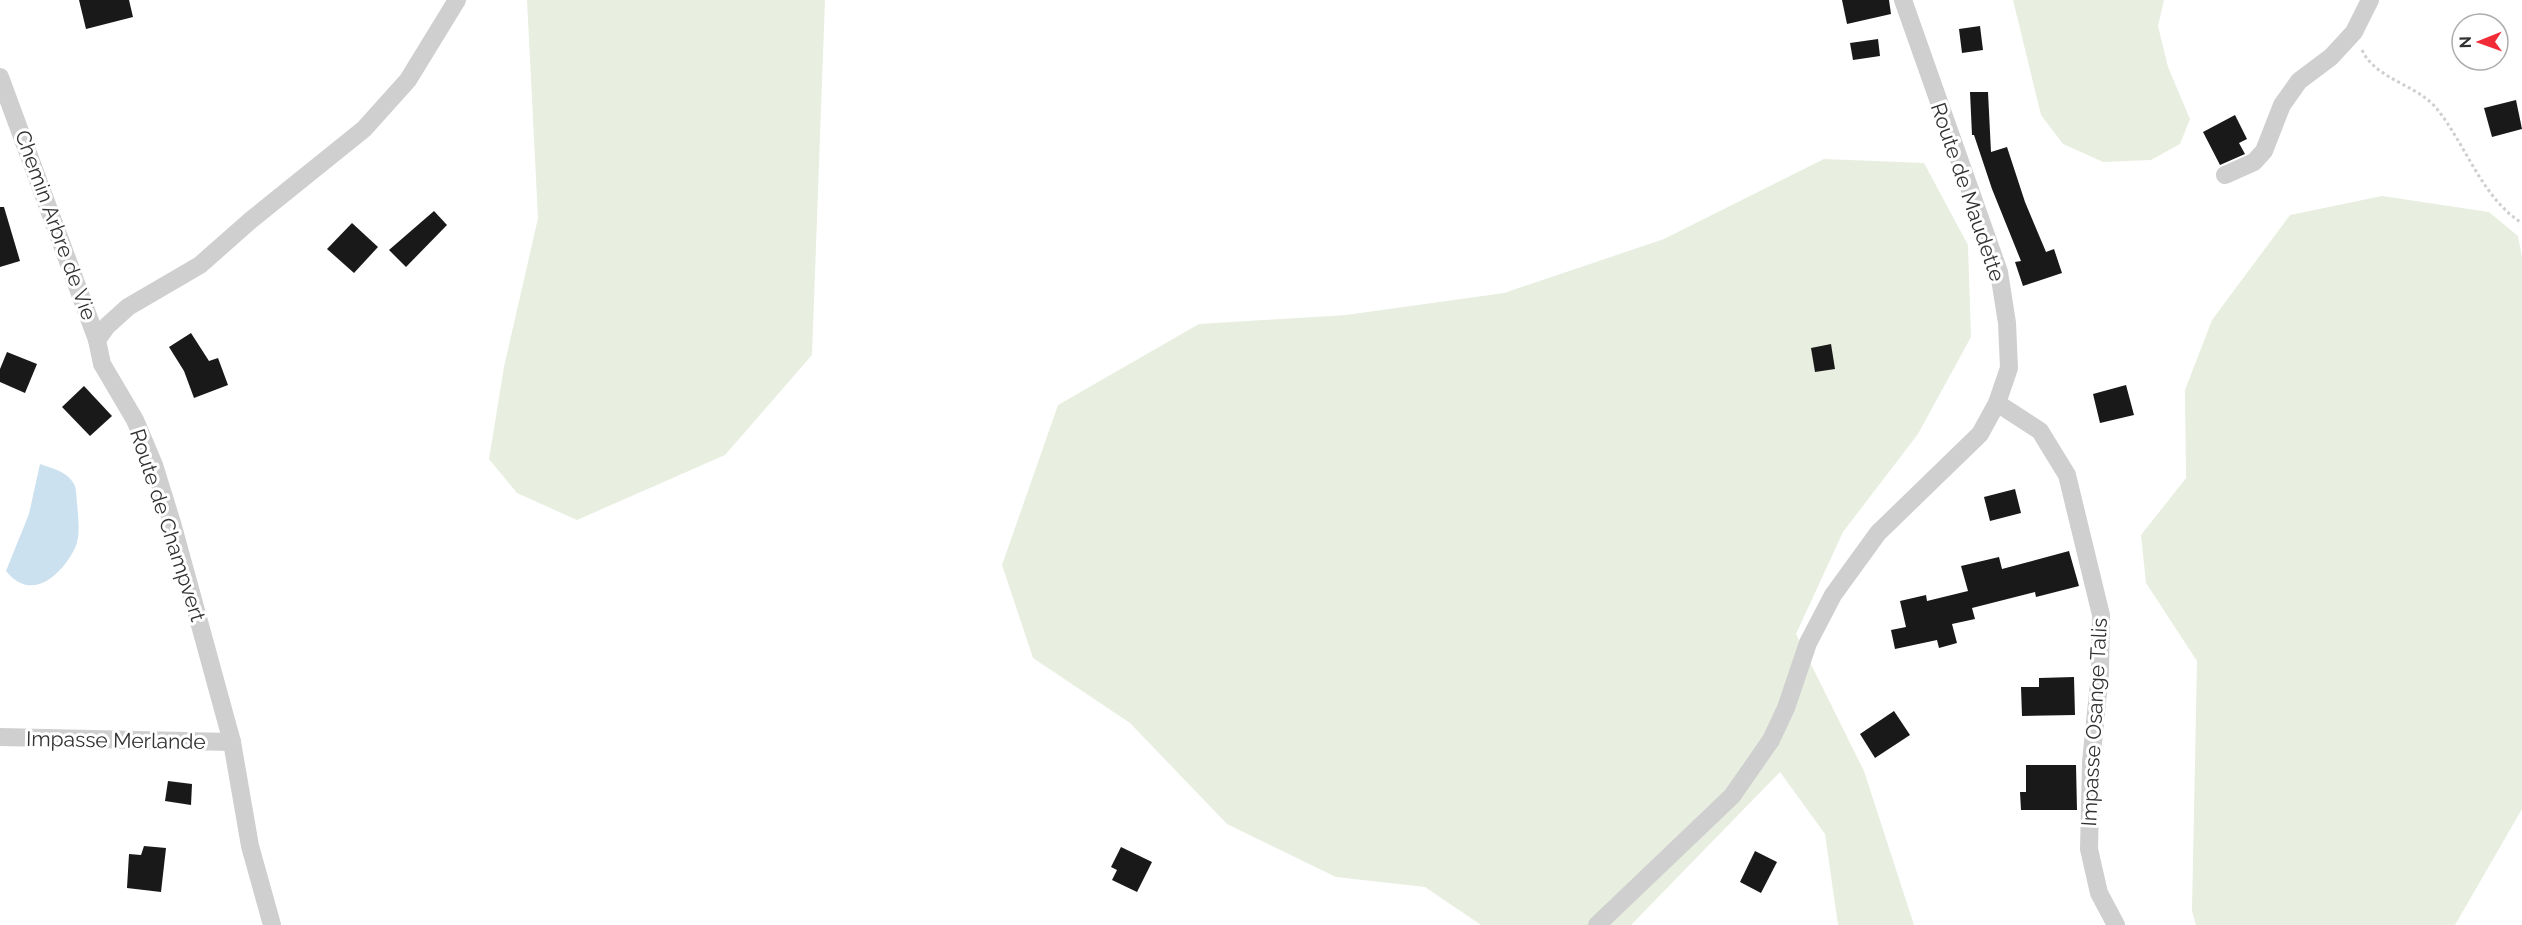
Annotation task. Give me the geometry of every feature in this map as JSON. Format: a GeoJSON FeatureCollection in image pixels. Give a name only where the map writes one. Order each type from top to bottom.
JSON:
{"type":"FeatureCollection","features":[{"type":"Feature","properties":{"kind":"street"},"geometry":{"type":"LineString","coordinates":[[98,340],[107,326],[128,307],[200,265],[364,129],[408,80],[457,0]]}},
{"type":"Feature","properties":{"kind":"street","name":"Route de Maudette"},"geometry":{"type":"LineString","coordinates":[[1597,925],[1732,796],[1771,740],[1786,708],[1808,643],[1833,595],[1878,533],[1980,434],[1998,403],[2009,368],[2007,323],[1999,272],[1903,0]]}},
{"type":"Feature","properties":{"kind":"street"},"geometry":{"type":"LineString","coordinates":[[2225,175],[2254,162],[2264,151],[2282,105],[2299,81],[2331,57],[2354,32],[2370,0]]}},
{"type":"Feature","properties":{"kind":"street","name":"Chemin Arbre de Vie"},"geometry":{"type":"LineString","coordinates":[[0,77],[98,340]]}},
{"type":"Feature","properties":{"kind":"street","name":"Route de Champvert"},"geometry":{"type":"LineString","coordinates":[[98,340],[102,364],[135,420],[153,465],[193,597],[232,742],[250,846],[272,925]]}},
{"type":"Feature","properties":{"kind":"street","name":"Impasse Osange Talis"},"geometry":{"type":"LineString","coordinates":[[1998,403],[2040,431],[2067,475],[2101,615],[2100,673],[2091,762],[2089,849],[2099,893],[2116,925]]}},
{"type":"Feature","properties":{"kind":"street","name":"Impasse Merlande"},"geometry":{"type":"LineString","coordinates":[[0,737],[232,742]]}},
{"type":"Feature","properties":{"kind":"path"},"geometry":{"type":"LineString","coordinates":[[2354,32],[2365,56],[2383,73],[2415,89],[2436,108],[2491,193],[2522,223]]}},
{"type":"Feature","properties":{"kind":"green space"},"geometry":{"type":"Polygon","coordinates":[[[527,0],[825,0],[812,355],[725,455],[577,520],[517,493],[489,459],[504,367],[538,218],[527,0]]]}},
{"type":"Feature","properties":{"kind":"green space"},"geometry":{"type":"Polygon","coordinates":[[[2013,0],[2164,0],[2158,26],[2168,67],[2190,119],[2180,144],[2151,160],[2103,162],[2063,144],[2041,115],[2013,0]]]}},
{"type":"Feature","properties":{"kind":"green space"},"geometry":{"type":"Polygon","coordinates":[[[1824,159],[1924,163],[1968,245],[1971,337],[1918,434],[1843,532],[1796,634],[1864,771],[1914,925],[1838,925],[1825,834],[1780,772],[1631,925],[1481,925],[1425,887],[1336,877],[1227,824],[1130,723],[1033,658],[1002,565],[1058,405],[1199,324],[1346,315],[1504,293],[1664,239],[1824,159]]]}},
{"type":"Feature","properties":{"kind":"green space"},"geometry":{"type":"Polygon","coordinates":[[[2382,196],[2489,212],[2518,236],[2522,257],[2522,809],[2455,925],[2196,925],[2192,911],[2197,661],[2146,583],[2141,535],[2186,478],[2185,390],[2212,320],[2290,215],[2382,196]]]}},
{"type":"Feature","properties":{"kind":"water"},"geometry":{"type":"Polygon","coordinates":[[[40,464],[62,472],[74,483],[79,526],[78,538],[70,558],[55,575],[36,585],[26,585],[16,581],[6,571],[29,514],[40,464]]]}},
{"type":"Feature","properties":{"kind":"building"},"geometry":{"type":"Polygon","coordinates":[[[79,0],[129,0],[133,17],[86,29],[79,0]]]}},
{"type":"Feature","properties":{"kind":"building"},"geometry":{"type":"Polygon","coordinates":[[[1842,0],[1889,0],[1891,14],[1847,24],[1842,0]]]}},
{"type":"Feature","properties":{"kind":"building"},"geometry":{"type":"Polygon","coordinates":[[[1980,26],[1983,50],[1962,53],[1959,29],[1980,26]]]}},
{"type":"Feature","properties":{"kind":"building"},"geometry":{"type":"Polygon","coordinates":[[[1878,39],[1880,56],[1853,60],[1850,43],[1878,39]]]}},
{"type":"Feature","properties":{"kind":"building"},"geometry":{"type":"Polygon","coordinates":[[[1970,92],[1988,92],[1991,152],[2007,147],[2025,202],[2046,252],[2054,249],[2062,273],[2023,286],[2015,262],[2021,261],[1992,189],[1974,135],[1972,135],[1970,92]]]}},
{"type":"Feature","properties":{"kind":"building"},"geometry":{"type":"Polygon","coordinates":[[[2516,100],[2522,129],[2492,137],[2484,108],[2516,100]]]}},
{"type":"Feature","properties":{"kind":"building"},"geometry":{"type":"Polygon","coordinates":[[[2235,115],[2247,139],[2239,143],[2245,154],[2220,165],[2203,132],[2235,115]]]}},
{"type":"Feature","properties":{"kind":"building"},"geometry":{"type":"Polygon","coordinates":[[[0,207],[4,207],[20,261],[0,267],[0,207]]]}},
{"type":"Feature","properties":{"kind":"building"},"geometry":{"type":"Polygon","coordinates":[[[434,211],[447,225],[406,267],[389,250],[434,211]]]}},
{"type":"Feature","properties":{"kind":"building"},"geometry":{"type":"Polygon","coordinates":[[[352,223],[378,247],[354,273],[327,249],[352,223]]]}},
{"type":"Feature","properties":{"kind":"building"},"geometry":{"type":"Polygon","coordinates":[[[191,333],[209,361],[218,358],[228,385],[194,398],[184,371],[169,347],[191,333]]]}},
{"type":"Feature","properties":{"kind":"building"},"geometry":{"type":"Polygon","coordinates":[[[1831,344],[1835,369],[1815,372],[1811,348],[1831,344]]]}},
{"type":"Feature","properties":{"kind":"building"},"geometry":{"type":"Polygon","coordinates":[[[7,352],[37,364],[25,393],[0,382],[0,369],[7,352]]]}},
{"type":"Feature","properties":{"kind":"building"},"geometry":{"type":"Polygon","coordinates":[[[2126,385],[2134,415],[2100,423],[2093,394],[2126,385]]]}},
{"type":"Feature","properties":{"kind":"building"},"geometry":{"type":"Polygon","coordinates":[[[84,386],[112,416],[90,436],[62,407],[84,386]]]}},
{"type":"Feature","properties":{"kind":"building"},"geometry":{"type":"Polygon","coordinates":[[[2015,489],[2021,513],[1990,521],[1984,497],[2015,489]]]}},
{"type":"Feature","properties":{"kind":"building"},"geometry":{"type":"Polygon","coordinates":[[[2069,551],[2079,586],[2036,597],[2035,592],[1972,608],[1975,619],[1952,624],[1957,643],[1939,648],[1937,640],[1895,649],[1891,630],[1906,627],[1900,601],[1926,595],[1927,601],[1968,591],[1961,566],[1999,557],[2002,569],[2069,551]]]}},
{"type":"Feature","properties":{"kind":"building"},"geometry":{"type":"Polygon","coordinates":[[[2074,677],[2075,715],[2022,716],[2021,687],[2039,687],[2039,678],[2074,677]]]}},
{"type":"Feature","properties":{"kind":"building"},"geometry":{"type":"Polygon","coordinates":[[[1894,711],[1910,735],[1875,758],[1860,734],[1894,711]]]}},
{"type":"Feature","properties":{"kind":"building"},"geometry":{"type":"Polygon","coordinates":[[[2026,765],[2076,765],[2077,810],[2021,810],[2020,792],[2026,792],[2026,765]]]}},
{"type":"Feature","properties":{"kind":"building"},"geometry":{"type":"Polygon","coordinates":[[[168,781],[192,784],[191,805],[165,801],[168,781]]]}},
{"type":"Feature","properties":{"kind":"building"},"geometry":{"type":"Polygon","coordinates":[[[144,846],[166,848],[161,892],[127,888],[129,854],[141,855],[144,846]]]}},
{"type":"Feature","properties":{"kind":"building"},"geometry":{"type":"Polygon","coordinates":[[[1121,847],[1152,862],[1137,892],[1112,880],[1117,870],[1111,867],[1121,847]]]}},
{"type":"Feature","properties":{"kind":"building"},"geometry":{"type":"Polygon","coordinates":[[[1755,851],[1777,862],[1761,893],[1740,882],[1755,851]]]}}]}
